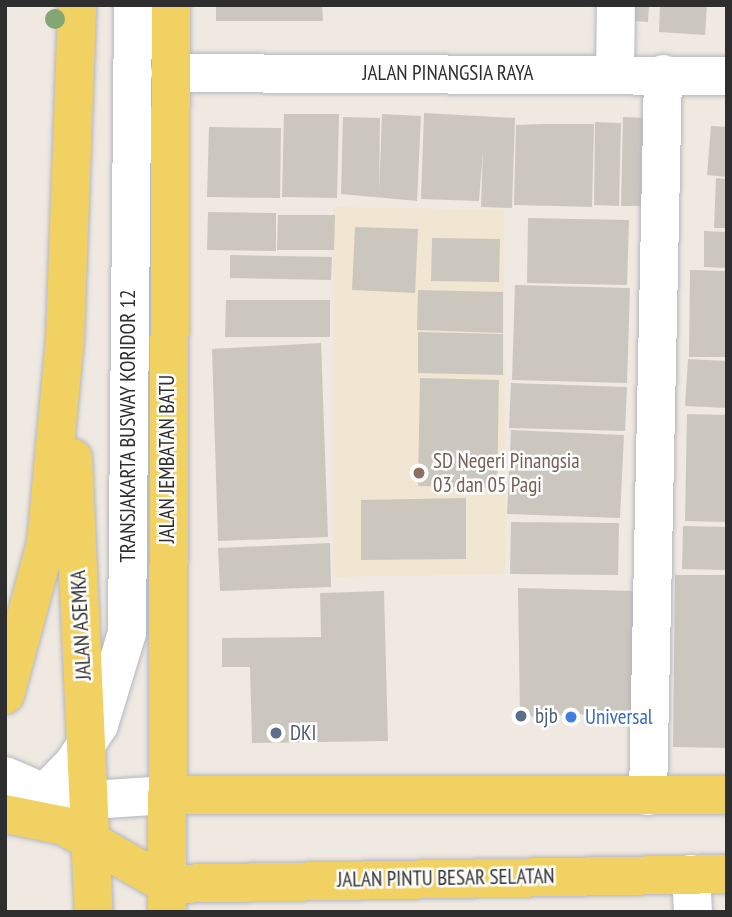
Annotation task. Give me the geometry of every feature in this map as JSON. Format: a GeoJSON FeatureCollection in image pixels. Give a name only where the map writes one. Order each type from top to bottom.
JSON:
{"type":"FeatureCollection","features":[{"type":"Feature","properties":{"kind":"main road"},"geometry":{"type":"LineString","coordinates":[[5,695],[46,543],[65,337],[77,5]]}},
{"type":"Feature","properties":{"kind":"main road","name":"JALAN JEMBATAN BATU"},"geometry":{"type":"LineString","coordinates":[[167,898],[171,5]]}},
{"type":"Feature","properties":{"kind":"main road","name":"JALAN ASEMKA"},"geometry":{"type":"LineString","coordinates":[[65,337],[91,800],[94,912]]}},
{"type":"Feature","properties":{"kind":"main road"},"geometry":{"type":"LineString","coordinates":[[167,795],[727,796]]}},
{"type":"Feature","properties":{"kind":"main road"},"geometry":{"type":"LineString","coordinates":[[25,807],[91,838],[167,898]]}},
{"type":"Feature","properties":{"kind":"main road","name":"JALAN PINTU BESAR SELATAN"},"geometry":{"type":"LineString","coordinates":[[167,898],[709,874]]}},
{"type":"Feature","properties":{"kind":"street","name":"TRANSJAKARTA BUSWAY KORIDOR 12"},"geometry":{"type":"LineString","coordinates":[[25,807],[86,743],[110,702],[127,633],[132,5]]}},
{"type":"Feature","properties":{"kind":"street"},"geometry":{"type":"LineString","coordinates":[[615,73],[616,5]]}},
{"type":"Feature","properties":{"kind":"street","name":"JALAN PINANGSIA RAYA"},"geometry":{"type":"LineString","coordinates":[[170,73],[615,73],[727,76]]}},
{"type":"Feature","properties":{"kind":"street"},"geometry":{"type":"LineString","coordinates":[[648,796],[663,74]]}},
{"type":"Feature","properties":{"kind":"street"},"geometry":{"type":"LineString","coordinates":[[5,776],[25,807],[167,795]]}},
{"type":"Feature","properties":{"kind":"street"},"geometry":{"type":"LineString","coordinates":[[693,912],[709,874]]}},
{"type":"Feature","properties":{"kind":"shaded area","name":"SD Negeri Pinangsia 03 dan 05 Pagi"},"geometry":{"type":"Polygon","coordinates":[[[333,207],[504,210],[505,574],[333,577],[333,207]]]}},
{"type":"Feature","properties":{"kind":"building"},"geometry":{"type":"Polygon","coordinates":[[[216,5],[322,5],[323,21],[216,21],[216,5]]]}},
{"type":"Feature","properties":{"kind":"building"},"geometry":{"type":"Polygon","coordinates":[[[622,5],[649,5],[648,22],[621,20],[622,5]]]}},
{"type":"Feature","properties":{"kind":"building"},"geometry":{"type":"Polygon","coordinates":[[[660,5],[707,5],[705,35],[659,32],[660,5]]]}},
{"type":"Feature","properties":{"kind":"building"},"geometry":{"type":"Polygon","coordinates":[[[424,113],[515,118],[512,208],[481,207],[483,149],[479,201],[421,199],[424,113]]]}},
{"type":"Feature","properties":{"kind":"building"},"geometry":{"type":"Polygon","coordinates":[[[284,114],[339,114],[337,198],[282,197],[284,114]]]}},
{"type":"Feature","properties":{"kind":"building"},"geometry":{"type":"Polygon","coordinates":[[[382,114],[421,116],[417,201],[341,194],[343,117],[380,118],[379,192],[382,114]]]}},
{"type":"Feature","properties":{"kind":"building"},"geometry":{"type":"Polygon","coordinates":[[[623,117],[646,118],[643,206],[621,206],[623,117]]]}},
{"type":"Feature","properties":{"kind":"building"},"geometry":{"type":"Polygon","coordinates":[[[595,122],[621,123],[619,206],[594,205],[595,122]]]}},
{"type":"Feature","properties":{"kind":"building"},"geometry":{"type":"Polygon","coordinates":[[[594,124],[592,207],[514,205],[516,125],[594,124]]]}},
{"type":"Feature","properties":{"kind":"building"},"geometry":{"type":"Polygon","coordinates":[[[711,126],[727,127],[727,177],[707,175],[711,126]]]}},
{"type":"Feature","properties":{"kind":"building"},"geometry":{"type":"Polygon","coordinates":[[[209,127],[281,128],[280,198],[207,197],[209,127]]]}},
{"type":"Feature","properties":{"kind":"building"},"geometry":{"type":"Polygon","coordinates":[[[716,178],[727,179],[727,228],[714,228],[716,178]]]}},
{"type":"Feature","properties":{"kind":"building"},"geometry":{"type":"Polygon","coordinates":[[[208,212],[276,213],[276,251],[207,250],[208,212]]]}},
{"type":"Feature","properties":{"kind":"building"},"geometry":{"type":"Polygon","coordinates":[[[278,215],[335,215],[334,250],[277,250],[278,215]]]}},
{"type":"Feature","properties":{"kind":"building"},"geometry":{"type":"Polygon","coordinates":[[[528,218],[629,220],[627,285],[527,283],[528,218]]]}},
{"type":"Feature","properties":{"kind":"building"},"geometry":{"type":"Polygon","coordinates":[[[355,227],[418,229],[415,293],[352,290],[355,227]]]}},
{"type":"Feature","properties":{"kind":"building"},"geometry":{"type":"Polygon","coordinates":[[[704,231],[727,232],[727,268],[704,267],[704,231]]]}},
{"type":"Feature","properties":{"kind":"building"},"geometry":{"type":"Polygon","coordinates":[[[432,238],[500,239],[499,282],[431,281],[432,238]]]}},
{"type":"Feature","properties":{"kind":"building"},"geometry":{"type":"Polygon","coordinates":[[[230,255],[332,257],[331,280],[230,278],[230,255]]]}},
{"type":"Feature","properties":{"kind":"building"},"geometry":{"type":"Polygon","coordinates":[[[690,270],[727,271],[727,357],[689,357],[690,270]]]}},
{"type":"Feature","properties":{"kind":"building"},"geometry":{"type":"Polygon","coordinates":[[[515,285],[630,288],[627,383],[512,380],[515,285]]]}},
{"type":"Feature","properties":{"kind":"building"},"geometry":{"type":"Polygon","coordinates":[[[418,290],[503,292],[503,333],[417,330],[418,290]]]}},
{"type":"Feature","properties":{"kind":"building"},"geometry":{"type":"Polygon","coordinates":[[[226,300],[330,300],[330,337],[225,337],[226,300]]]}},
{"type":"Feature","properties":{"kind":"building"},"geometry":{"type":"Polygon","coordinates":[[[418,332],[503,334],[503,375],[418,373],[418,332]]]}},
{"type":"Feature","properties":{"kind":"building"},"geometry":{"type":"Polygon","coordinates":[[[321,343],[328,537],[218,541],[212,349],[321,343]]]}},
{"type":"Feature","properties":{"kind":"building"},"geometry":{"type":"Polygon","coordinates":[[[688,359],[727,361],[727,408],[685,406],[688,359]]]}},
{"type":"Feature","properties":{"kind":"building"},"geometry":{"type":"Polygon","coordinates":[[[420,378],[499,380],[497,488],[418,486],[420,378]]]}},
{"type":"Feature","properties":{"kind":"building"},"geometry":{"type":"Polygon","coordinates":[[[511,383],[627,387],[625,431],[509,428],[511,383]]]}},
{"type":"Feature","properties":{"kind":"building"},"geometry":{"type":"Polygon","coordinates":[[[687,414],[727,415],[727,522],[685,521],[687,414]]]}},
{"type":"Feature","properties":{"kind":"building"},"geometry":{"type":"Polygon","coordinates":[[[511,430],[624,435],[620,518],[507,514],[511,430]]]}},
{"type":"Feature","properties":{"kind":"building"},"geometry":{"type":"Polygon","coordinates":[[[466,498],[466,559],[361,560],[361,500],[466,498]]]}},
{"type":"Feature","properties":{"kind":"building"},"geometry":{"type":"Polygon","coordinates":[[[511,522],[619,523],[618,575],[510,574],[511,522]]]}},
{"type":"Feature","properties":{"kind":"building"},"geometry":{"type":"Polygon","coordinates":[[[683,526],[727,527],[727,570],[682,569],[683,526]]]}},
{"type":"Feature","properties":{"kind":"building"},"geometry":{"type":"Polygon","coordinates":[[[330,543],[331,587],[220,591],[218,548],[330,543]]]}},
{"type":"Feature","properties":{"kind":"building"},"geometry":{"type":"Polygon","coordinates":[[[675,575],[727,575],[727,748],[673,747],[675,575]]]}},
{"type":"Feature","properties":{"kind":"building"},"geometry":{"type":"Polygon","coordinates":[[[518,588],[637,591],[637,712],[520,717],[518,588]]]}},
{"type":"Feature","properties":{"kind":"building"},"geometry":{"type":"Polygon","coordinates":[[[384,591],[388,741],[252,743],[250,667],[222,667],[222,638],[321,637],[320,593],[384,591]]]}},
{"type":"Feature","properties":{"kind":"place","name":"SD Negeri Pinangsia 03 dan 05 Pagi"},"geometry":{"type":"Point","coordinates":[419,473]}},
{"type":"Feature","properties":{"kind":"place","name":"bjb"},"geometry":{"type":"Point","coordinates":[521,716]}},
{"type":"Feature","properties":{"kind":"place","name":"Universal"},"geometry":{"type":"Point","coordinates":[571,717]}},
{"type":"Feature","properties":{"kind":"place","name":"DKI"},"geometry":{"type":"Point","coordinates":[276,733]}}]}
